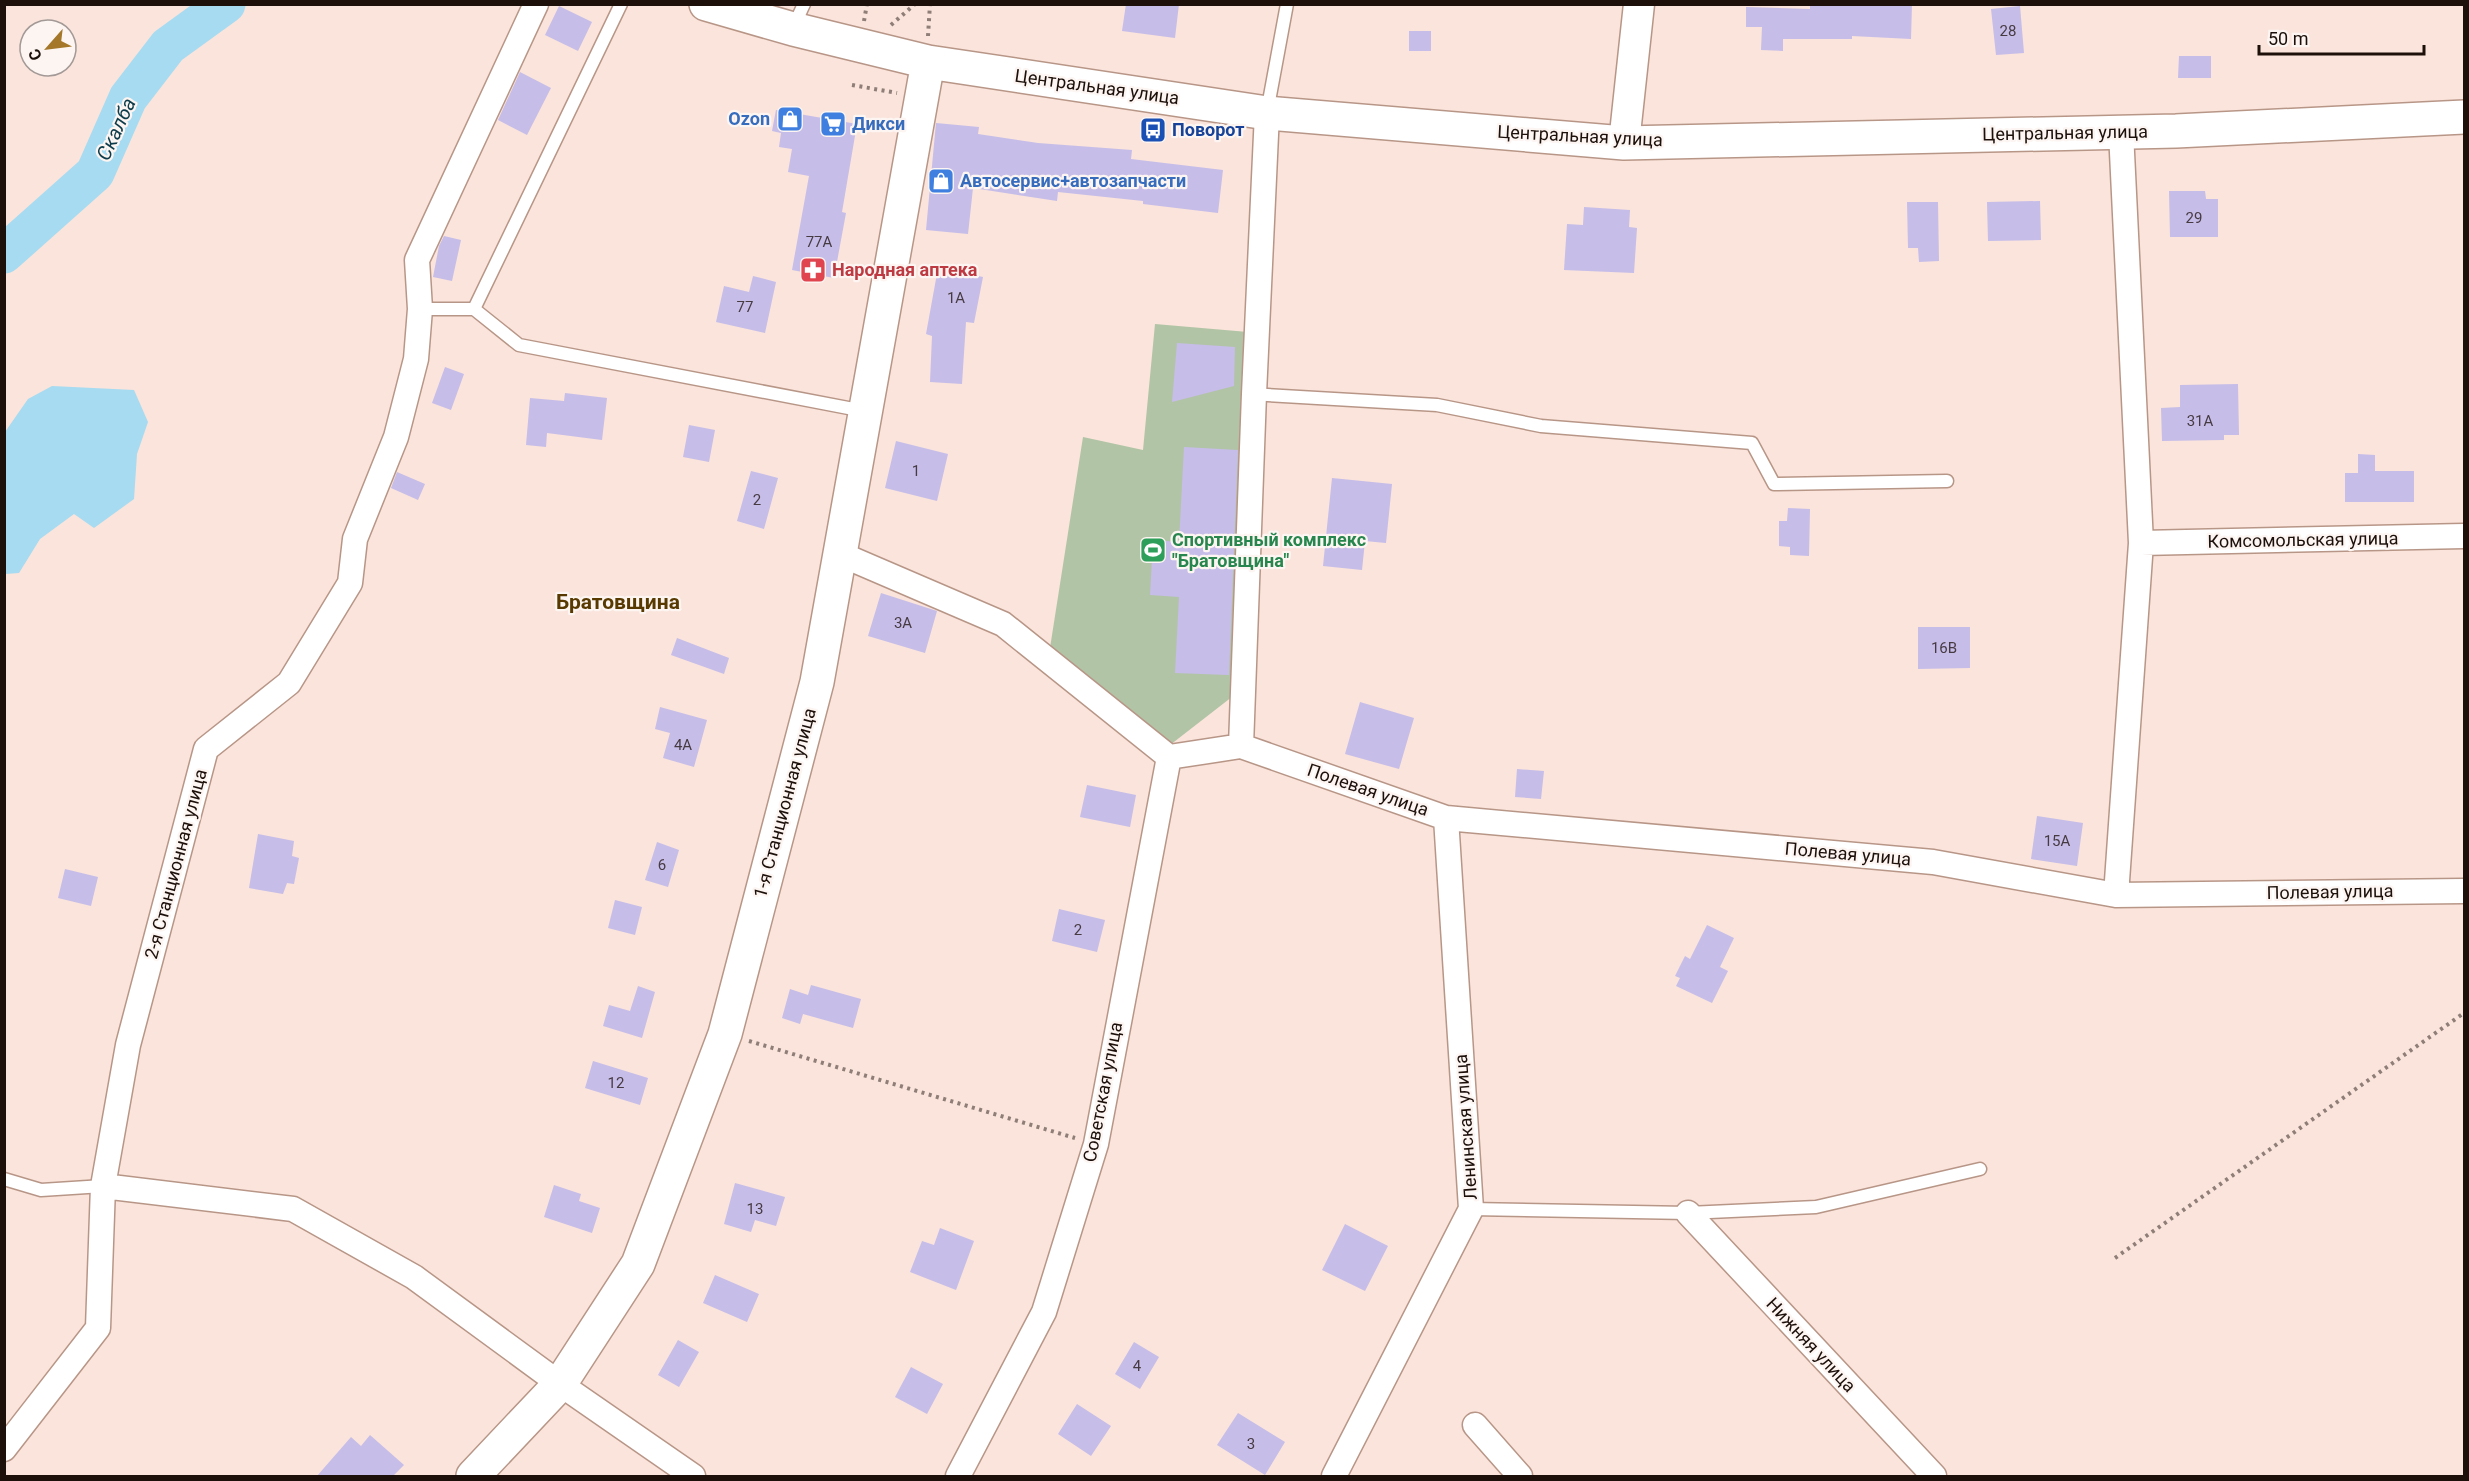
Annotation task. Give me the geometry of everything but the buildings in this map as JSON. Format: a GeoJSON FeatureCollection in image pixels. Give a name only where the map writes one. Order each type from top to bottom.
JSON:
{"type":"FeatureCollection","features":[{"type":"Feature","properties":{"kind":"main road","name":"Центральная улица"},"geometry":{"type":"LineString","coordinates":[[706,4],[798,17],[928,49],[1268,112],[1624,143],[2121,132],[2464,117]]}},
{"type":"Feature","properties":{"kind":"main road","name":"1-я Станционная улица"},"geometry":{"type":"LineString","coordinates":[[473,1476],[560,1384],[638,1264],[725,1034],[817,682],[922,98],[928,49]]}},
{"type":"Feature","properties":{"kind":"street","name":"2-я Станционная улица"},"geometry":{"type":"LineString","coordinates":[[4,1449],[98,1328],[103,1186],[128,1045],[206,749],[289,682],[350,583],[355,539],[396,438],[416,359],[420,309],[417,260],[536,4]]}},
{"type":"Feature","properties":{"kind":"street"},"geometry":{"type":"LineString","coordinates":[[1624,143],[1639,4]]}},
{"type":"Feature","properties":{"kind":"street"},"geometry":{"type":"LineString","coordinates":[[840,554],[1003,624],[1169,757],[1241,746],[1250,394],[1268,112]]}},
{"type":"Feature","properties":{"kind":"street"},"geometry":{"type":"LineString","coordinates":[[2116,894],[2141,543],[2121,132]]}},
{"type":"Feature","properties":{"kind":"street","name":"Комсомольская улица"},"geometry":{"type":"LineString","coordinates":[[2141,543],[2464,536]]}},
{"type":"Feature","properties":{"kind":"street","name":"Полевая улица"},"geometry":{"type":"LineString","coordinates":[[1241,746],[1446,818],[1933,862],[2116,894],[2464,891]]}},
{"type":"Feature","properties":{"kind":"street","name":"Советская улица"},"geometry":{"type":"LineString","coordinates":[[958,1476],[1044,1312],[1096,1144],[1169,757]]}},
{"type":"Feature","properties":{"kind":"street","name":"Ленинская улица"},"geometry":{"type":"LineString","coordinates":[[1334,1476],[1471,1209],[1446,818]]}},
{"type":"Feature","properties":{"kind":"street"},"geometry":{"type":"LineString","coordinates":[[103,1186],[293,1209],[414,1277],[560,1384],[693,1476]]}},
{"type":"Feature","properties":{"kind":"street","name":"Нижняя улица"},"geometry":{"type":"LineString","coordinates":[[1688,1213],[1934,1476]]}},
{"type":"Feature","properties":{"kind":"street"},"geometry":{"type":"LineString","coordinates":[[1474,1425],[1521,1476]]}},
{"type":"Feature","properties":{"kind":"lane"},"geometry":{"type":"LineString","coordinates":[[474,309],[621,4]]}},
{"type":"Feature","properties":{"kind":"lane"},"geometry":{"type":"LineString","coordinates":[[1268,112],[1287,4]]}},
{"type":"Feature","properties":{"kind":"lane"},"geometry":{"type":"LineString","coordinates":[[420,309],[474,309],[519,345],[866,411]]}},
{"type":"Feature","properties":{"kind":"lane"},"geometry":{"type":"LineString","coordinates":[[1250,394],[1437,405],[1541,426],[1752,443],[1774,484],[1947,481]]}},
{"type":"Feature","properties":{"kind":"lane"},"geometry":{"type":"LineString","coordinates":[[1471,1209],[1688,1213],[1816,1207],[1980,1169]]}},
{"type":"Feature","properties":{"kind":"lane"},"geometry":{"type":"LineString","coordinates":[[4,1179],[41,1190],[103,1186]]}},
{"type":"Feature","properties":{"kind":"path"},"geometry":{"type":"LineString","coordinates":[[864,21],[867,4]]}},
{"type":"Feature","properties":{"kind":"path"},"geometry":{"type":"LineString","coordinates":[[888,27],[915,4]]}},
{"type":"Feature","properties":{"kind":"path"},"geometry":{"type":"LineString","coordinates":[[928,49],[930,4]]}},
{"type":"Feature","properties":{"kind":"path"},"geometry":{"type":"LineString","coordinates":[[852,86],[922,98]]}},
{"type":"Feature","properties":{"kind":"path"},"geometry":{"type":"LineString","coordinates":[[2115,1258],[2464,1013]]}},
{"type":"Feature","properties":{"kind":"path"},"geometry":{"type":"LineString","coordinates":[[725,1034],[1096,1144]]}},
{"type":"Feature","properties":{"kind":"green space","name":"Спортивный комплекс \"Братовщина\""},"geometry":{"type":"Polygon","coordinates":[[[1155,324],[1248,332],[1237,693],[1170,745],[1050,648],[1083,437],[1143,450],[1155,324]]]}},
{"type":"Feature","properties":{"kind":"water"},"geometry":{"type":"Polygon","coordinates":[[[52,386],[134,390],[148,422],[137,454],[134,499],[94,528],[74,514],[40,539],[19,573],[5,574],[5,432],[28,399],[52,386]]]}},
{"type":"Feature","properties":{"kind":"waterway","name":"Скалба"},"geometry":{"type":"LineString","coordinates":[[4,254],[95,173],[128,98],[168,46],[226,4]]}},
{"type":"Feature","properties":{"kind":"place","name":"Ozon"},"geometry":{"type":"Point","coordinates":[790,119]}},
{"type":"Feature","properties":{"kind":"place","name":"Дикси"},"geometry":{"type":"Point","coordinates":[833,124]}},
{"type":"Feature","properties":{"kind":"place","name":"Поворот"},"geometry":{"type":"Point","coordinates":[1153,130]}},
{"type":"Feature","properties":{"kind":"place","name":"Автосервис+автозапчасти"},"geometry":{"type":"Point","coordinates":[941,181]}},
{"type":"Feature","properties":{"kind":"place","name":"Народная аптека"},"geometry":{"type":"Point","coordinates":[813,270]}},
{"type":"Feature","properties":{"kind":"place","name":"Спортивный комплекс \"Братовщина\""},"geometry":{"type":"Point","coordinates":[1153,550]}},
{"type":"Feature","properties":{"kind":"district","name":"Братовщина"},"geometry":{"type":"Point","coordinates":[618,602]}}]}
